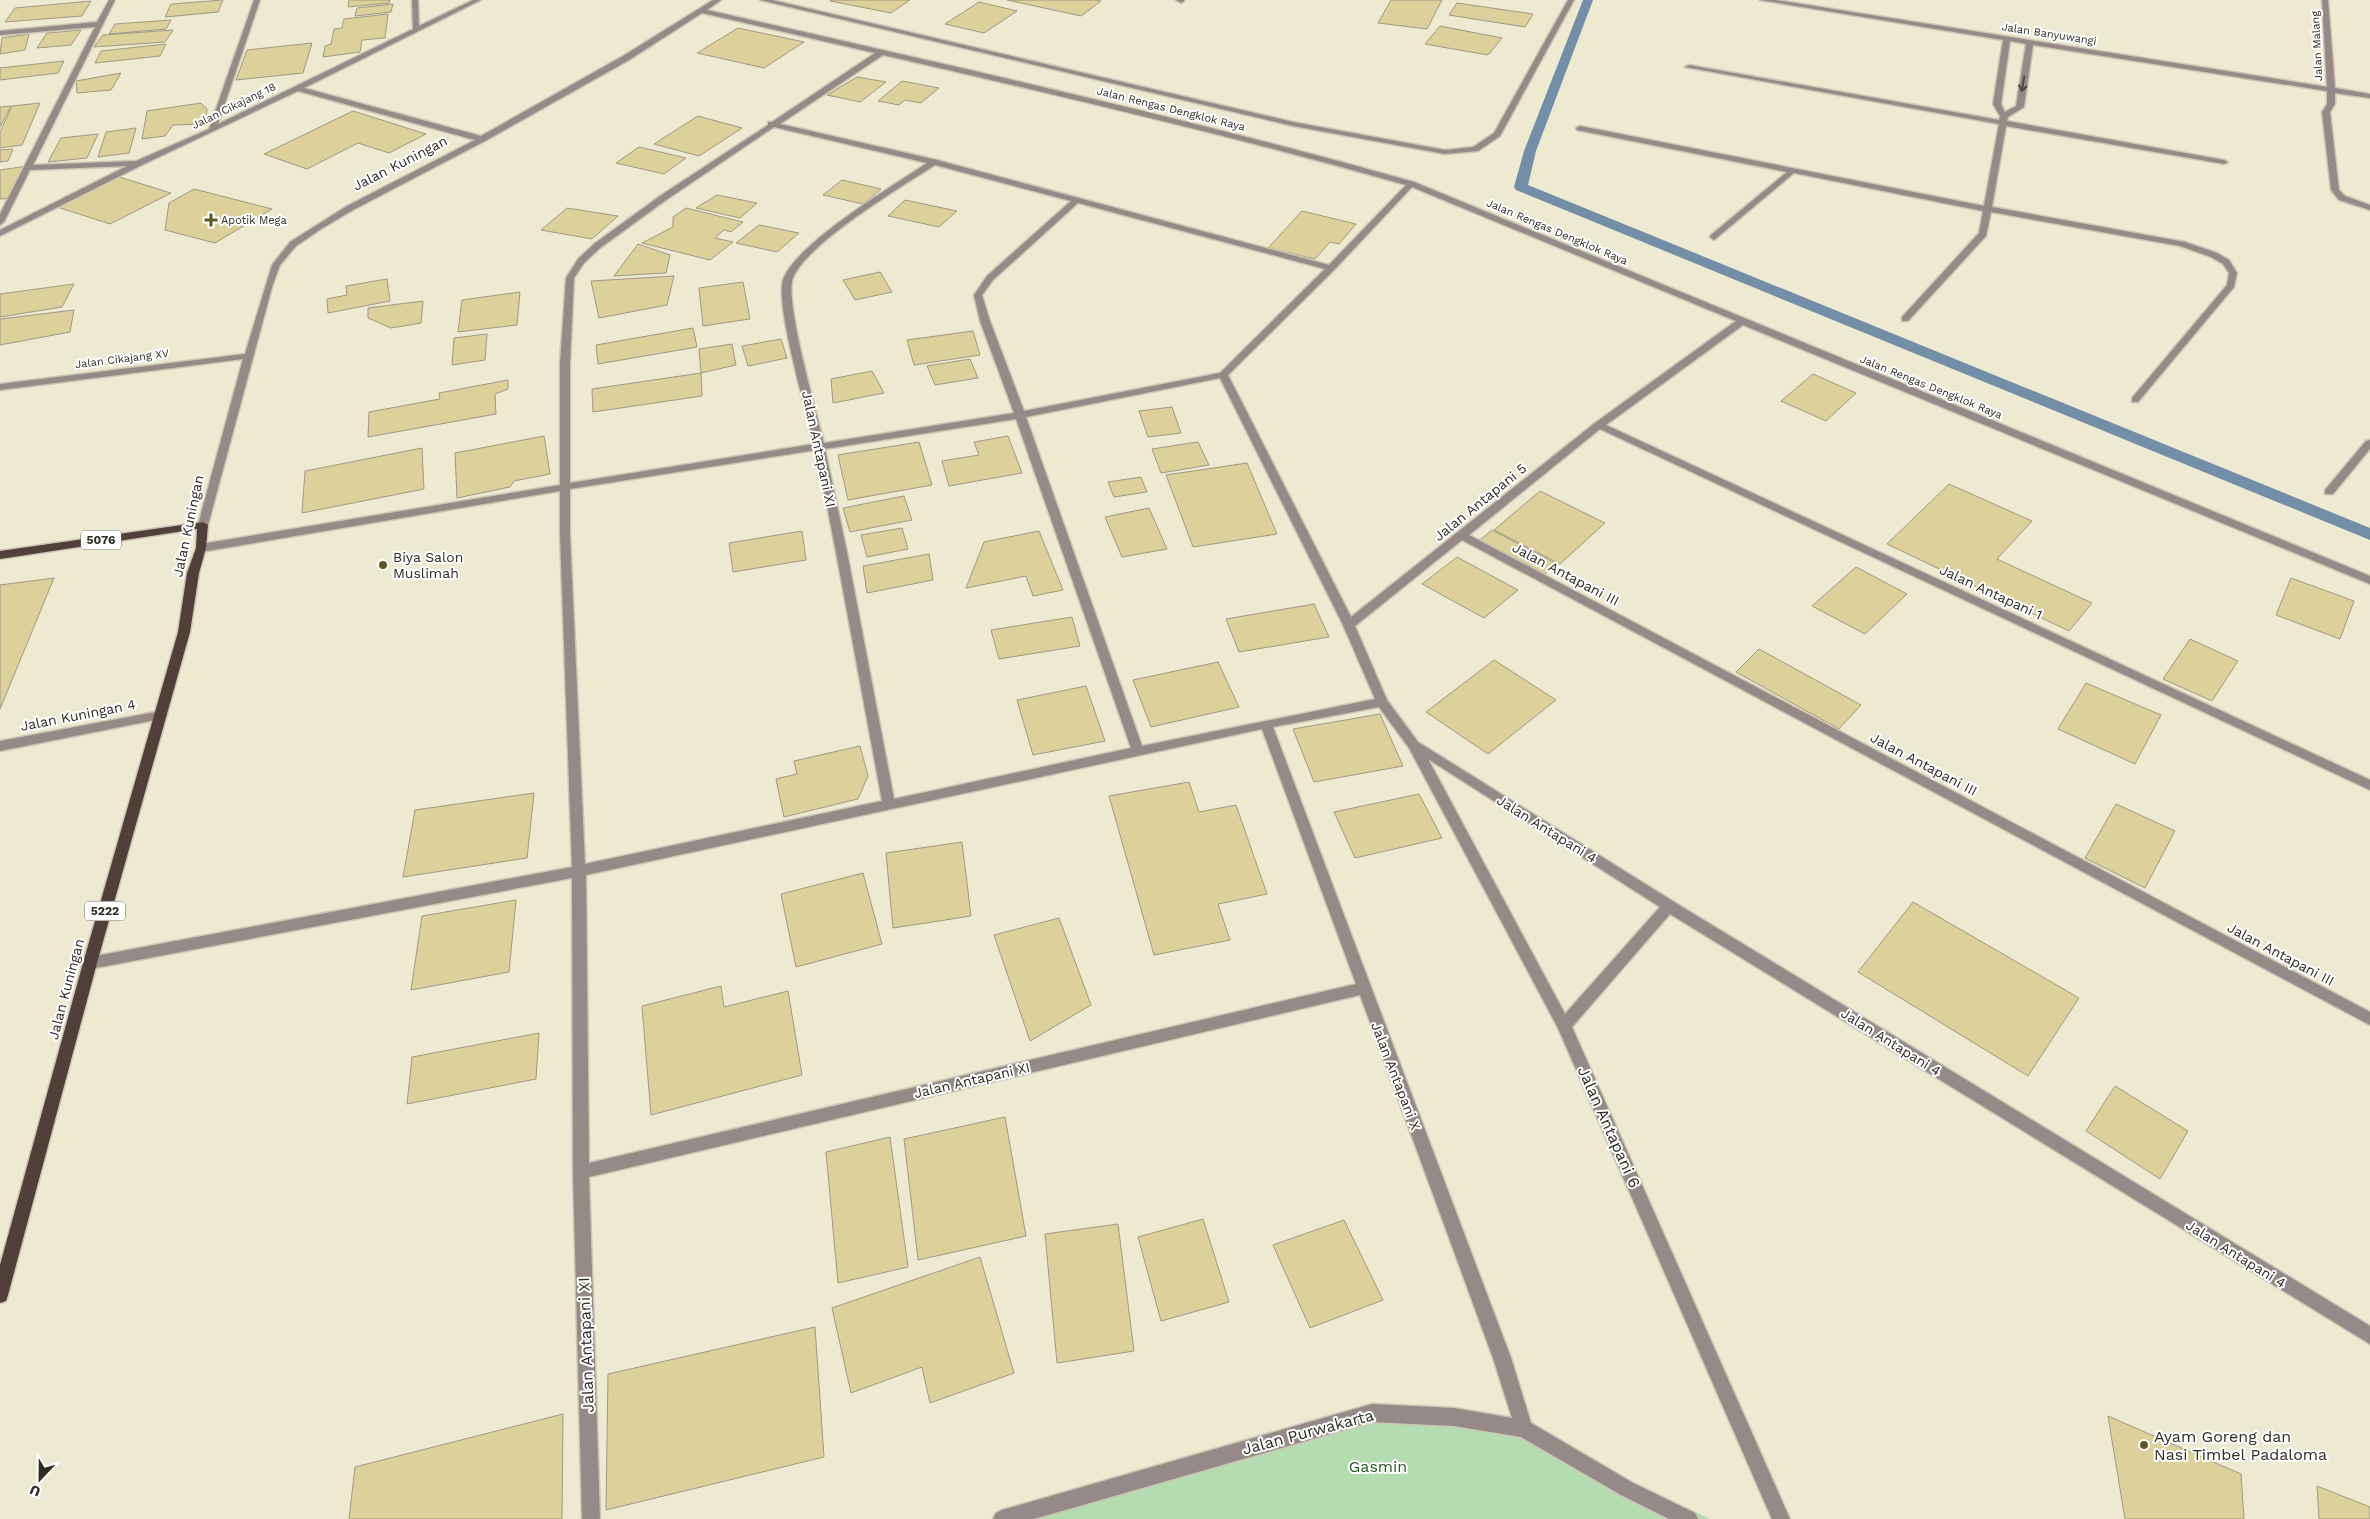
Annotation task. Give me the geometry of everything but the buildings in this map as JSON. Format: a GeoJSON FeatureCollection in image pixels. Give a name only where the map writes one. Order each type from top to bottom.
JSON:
{"type":"FeatureCollection","features":[{"type":"Feature","properties":{"kind":"main road","name":"Jalan Kuningan"},"geometry":{"type":"LineString","coordinates":[[0,1295],[90,963],[184,632],[193,573],[202,548],[203,525]]}},
{"type":"Feature","properties":{"kind":"main road","name":"5076"},"geometry":{"type":"LineString","coordinates":[[0,555],[203,525]]}},
{"type":"Feature","properties":{"kind":"street"},"geometry":{"type":"LineString","coordinates":[[0,222],[29,168],[112,0]]}},
{"type":"Feature","properties":{"kind":"street"},"geometry":{"type":"LineString","coordinates":[[212,130],[257,0]]}},
{"type":"Feature","properties":{"kind":"street"},"geometry":{"type":"LineString","coordinates":[[415,0],[416,29]]}},
{"type":"Feature","properties":{"kind":"street","name":"Jalan Cikajang 18"},"geometry":{"type":"LineString","coordinates":[[0,233],[139,163],[212,130],[478,0]]}},
{"type":"Feature","properties":{"kind":"street","name":"Jalan Kuningan"},"geometry":{"type":"LineString","coordinates":[[203,525],[248,356],[276,265],[293,244],[350,208],[482,139],[626,58],[718,0]]}},
{"type":"Feature","properties":{"kind":"street"},"geometry":{"type":"LineString","coordinates":[[763,0],[1293,124],[1445,152],[1475,150],[1496,134],[1570,0]]}},
{"type":"Feature","properties":{"kind":"street","name":"Jalan Banyuwangi"},"geometry":{"type":"LineString","coordinates":[[1763,0],[2370,96]]}},
{"type":"Feature","properties":{"kind":"street","name":"Jalan Malang"},"geometry":{"type":"LineString","coordinates":[[2324,0],[2331,90],[2331,104],[2326,112],[2335,190],[2342,198],[2370,208]]}},
{"type":"Feature","properties":{"kind":"street","name":"Jalan Rengas Dengklok Raya"},"geometry":{"type":"LineString","coordinates":[[702,11],[1291,150],[1411,184],[2370,580]]}},
{"type":"Feature","properties":{"kind":"street"},"geometry":{"type":"LineString","coordinates":[[0,33],[100,24]]}},
{"type":"Feature","properties":{"kind":"street"},"geometry":{"type":"LineString","coordinates":[[1905,319],[1984,234],[2004,119],[1997,104],[2008,39]]}},
{"type":"Feature","properties":{"kind":"street"},"geometry":{"type":"LineString","coordinates":[[2004,119],[2020,107],[2030,43]]}},
{"type":"Feature","properties":{"kind":"street","name":"Jalan Antapani XI"},"geometry":{"type":"LineString","coordinates":[[591,1519],[581,1172],[579,871],[565,487],[565,363],[570,278],[581,261],[597,246],[663,198],[882,52]]}},
{"type":"Feature","properties":{"kind":"street"},"geometry":{"type":"LineString","coordinates":[[1688,66],[2004,119],[2224,162]]}},
{"type":"Feature","properties":{"kind":"street"},"geometry":{"type":"LineString","coordinates":[[295,88],[482,139]]}},
{"type":"Feature","properties":{"kind":"street"},"geometry":{"type":"LineString","coordinates":[[772,124],[934,162],[1331,268]]}},
{"type":"Feature","properties":{"kind":"street"},"geometry":{"type":"LineString","coordinates":[[1580,128],[1987,209],[2182,244],[2214,255],[2226,262],[2233,273],[2231,286],[2135,400]]}},
{"type":"Feature","properties":{"kind":"street","name":"Jalan Antapani XI"},"geometry":{"type":"LineString","coordinates":[[889,804],[821,447],[790,322],[787,280],[803,257],[834,232],[934,162]]}},
{"type":"Feature","properties":{"kind":"street"},"geometry":{"type":"LineString","coordinates":[[29,168],[139,163]]}},
{"type":"Feature","properties":{"kind":"street"},"geometry":{"type":"LineString","coordinates":[[1714,236],[1792,171]]}},
{"type":"Feature","properties":{"kind":"street"},"geometry":{"type":"LineString","coordinates":[[202,548],[565,487],[1020,415],[1223,375],[1331,268],[1411,184]]}},
{"type":"Feature","properties":{"kind":"street"},"geometry":{"type":"LineString","coordinates":[[1077,200],[990,278],[978,294],[985,321],[1020,415],[1138,752]]}},
{"type":"Feature","properties":{"kind":"street","name":"Jalan Antapani 5"},"geometry":{"type":"LineString","coordinates":[[1348,625],[1463,536],[1599,425],[1742,321]]}},
{"type":"Feature","properties":{"kind":"street","name":"Jalan Cikajang XV"},"geometry":{"type":"LineString","coordinates":[[0,387],[248,356]]}},
{"type":"Feature","properties":{"kind":"street"},"geometry":{"type":"LineString","coordinates":[[1223,375],[1348,625],[1382,702],[1414,745]]}},
{"type":"Feature","properties":{"kind":"street","name":"Jalan Antapani 1"},"geometry":{"type":"LineString","coordinates":[[1599,425],[2370,785]]}},
{"type":"Feature","properties":{"kind":"street"},"geometry":{"type":"LineString","coordinates":[[2329,492],[2370,443]]}},
{"type":"Feature","properties":{"kind":"street","name":"Jalan Antapani III"},"geometry":{"type":"LineString","coordinates":[[1463,536],[2370,1019]]}},
{"type":"Feature","properties":{"kind":"street"},"geometry":{"type":"LineString","coordinates":[[90,963],[579,871],[1266,724],[1382,702]]}},
{"type":"Feature","properties":{"kind":"street","name":"Jalan Kuningan 4"},"geometry":{"type":"LineString","coordinates":[[0,746],[161,715]]}},
{"type":"Feature","properties":{"kind":"street","name":"Jalan Antapani X"},"geometry":{"type":"LineString","coordinates":[[1266,724],[1502,1358],[1524,1429]]}},
{"type":"Feature","properties":{"kind":"street","name":"Jalan Antapani 4"},"geometry":{"type":"LineString","coordinates":[[1414,745],[1669,906],[2370,1336]]}},
{"type":"Feature","properties":{"kind":"street","name":"Jalan Antapani 6"},"geometry":{"type":"LineString","coordinates":[[1414,745],[1564,1026],[1781,1519]]}},
{"type":"Feature","properties":{"kind":"street"},"geometry":{"type":"LineString","coordinates":[[1564,1026],[1669,906]]}},
{"type":"Feature","properties":{"kind":"street","name":"Jalan Antapani XI"},"geometry":{"type":"LineString","coordinates":[[581,1172],[1363,988]]}},
{"type":"Feature","properties":{"kind":"street","name":"Jalan Purwakarta"},"geometry":{"type":"LineString","coordinates":[[1013,1517],[1372,1412],[1454,1417],[1524,1429],[1627,1489],[1689,1519]]}},
{"type":"Feature","properties":{"kind":"green space","name":"Gasmin"},"geometry":{"type":"Polygon","coordinates":[[[1372,1413],[1524,1429],[1710,1519],[1023,1519],[1372,1413]]]}},
{"type":"Feature","properties":{"kind":"waterway"},"geometry":{"type":"LineString","coordinates":[[1588,0],[1530,151],[1521,187],[2370,534]]}},
{"type":"Feature","properties":{"kind":"place","name":"Apotik Mega"},"geometry":{"type":"Point","coordinates":[211,220]}},
{"type":"Feature","properties":{"kind":"place","name":"Biya Salon Muslimah"},"geometry":{"type":"Point","coordinates":[383,565]}},
{"type":"Feature","properties":{"kind":"place","name":"Ayam Goreng dan Nasi Timbel Padaloma"},"geometry":{"type":"Point","coordinates":[2144,1445]}}]}
